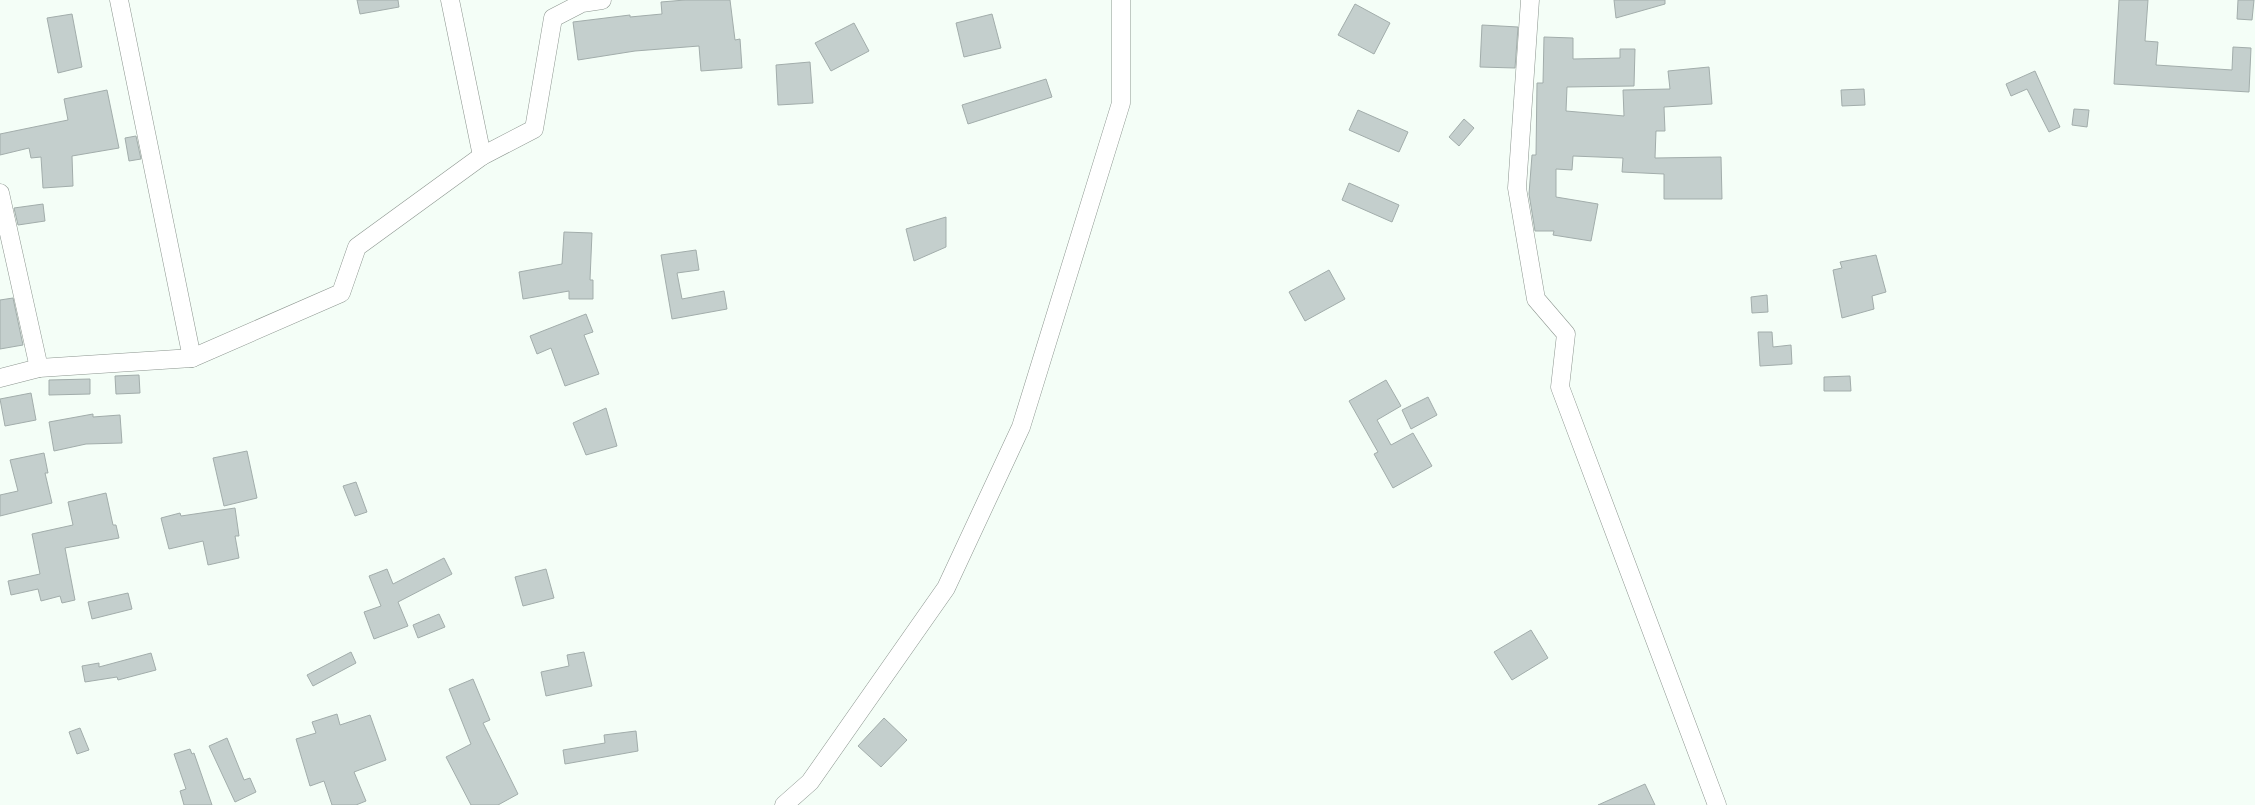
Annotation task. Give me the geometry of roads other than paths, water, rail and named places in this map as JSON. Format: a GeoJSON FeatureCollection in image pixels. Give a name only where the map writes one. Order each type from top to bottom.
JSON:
{"type":"FeatureCollection","features":[{"type":"Feature","properties":{"kind":"street"},"geometry":{"type":"LineString","coordinates":[[119,0],[192,358]]}},
{"type":"Feature","properties":{"kind":"street"},"geometry":{"type":"LineString","coordinates":[[450,0],[482,156]]}},
{"type":"Feature","properties":{"kind":"street"},"geometry":{"type":"LineString","coordinates":[[0,378],[39,368],[192,358],[340,293],[357,247],[482,156],[534,129],[553,18],[581,1],[602,0]]}},
{"type":"Feature","properties":{"kind":"street"},"geometry":{"type":"LineString","coordinates":[[784,805],[810,782],[946,588],[1021,427],[1121,103],[1120,0]]}},
{"type":"Feature","properties":{"kind":"street"},"geometry":{"type":"LineString","coordinates":[[1530,0],[1517,188],[1536,299],[1566,334],[1560,387],[1717,805]]}},
{"type":"Feature","properties":{"kind":"street"},"geometry":{"type":"LineString","coordinates":[[0,193],[39,368]]}}]}
